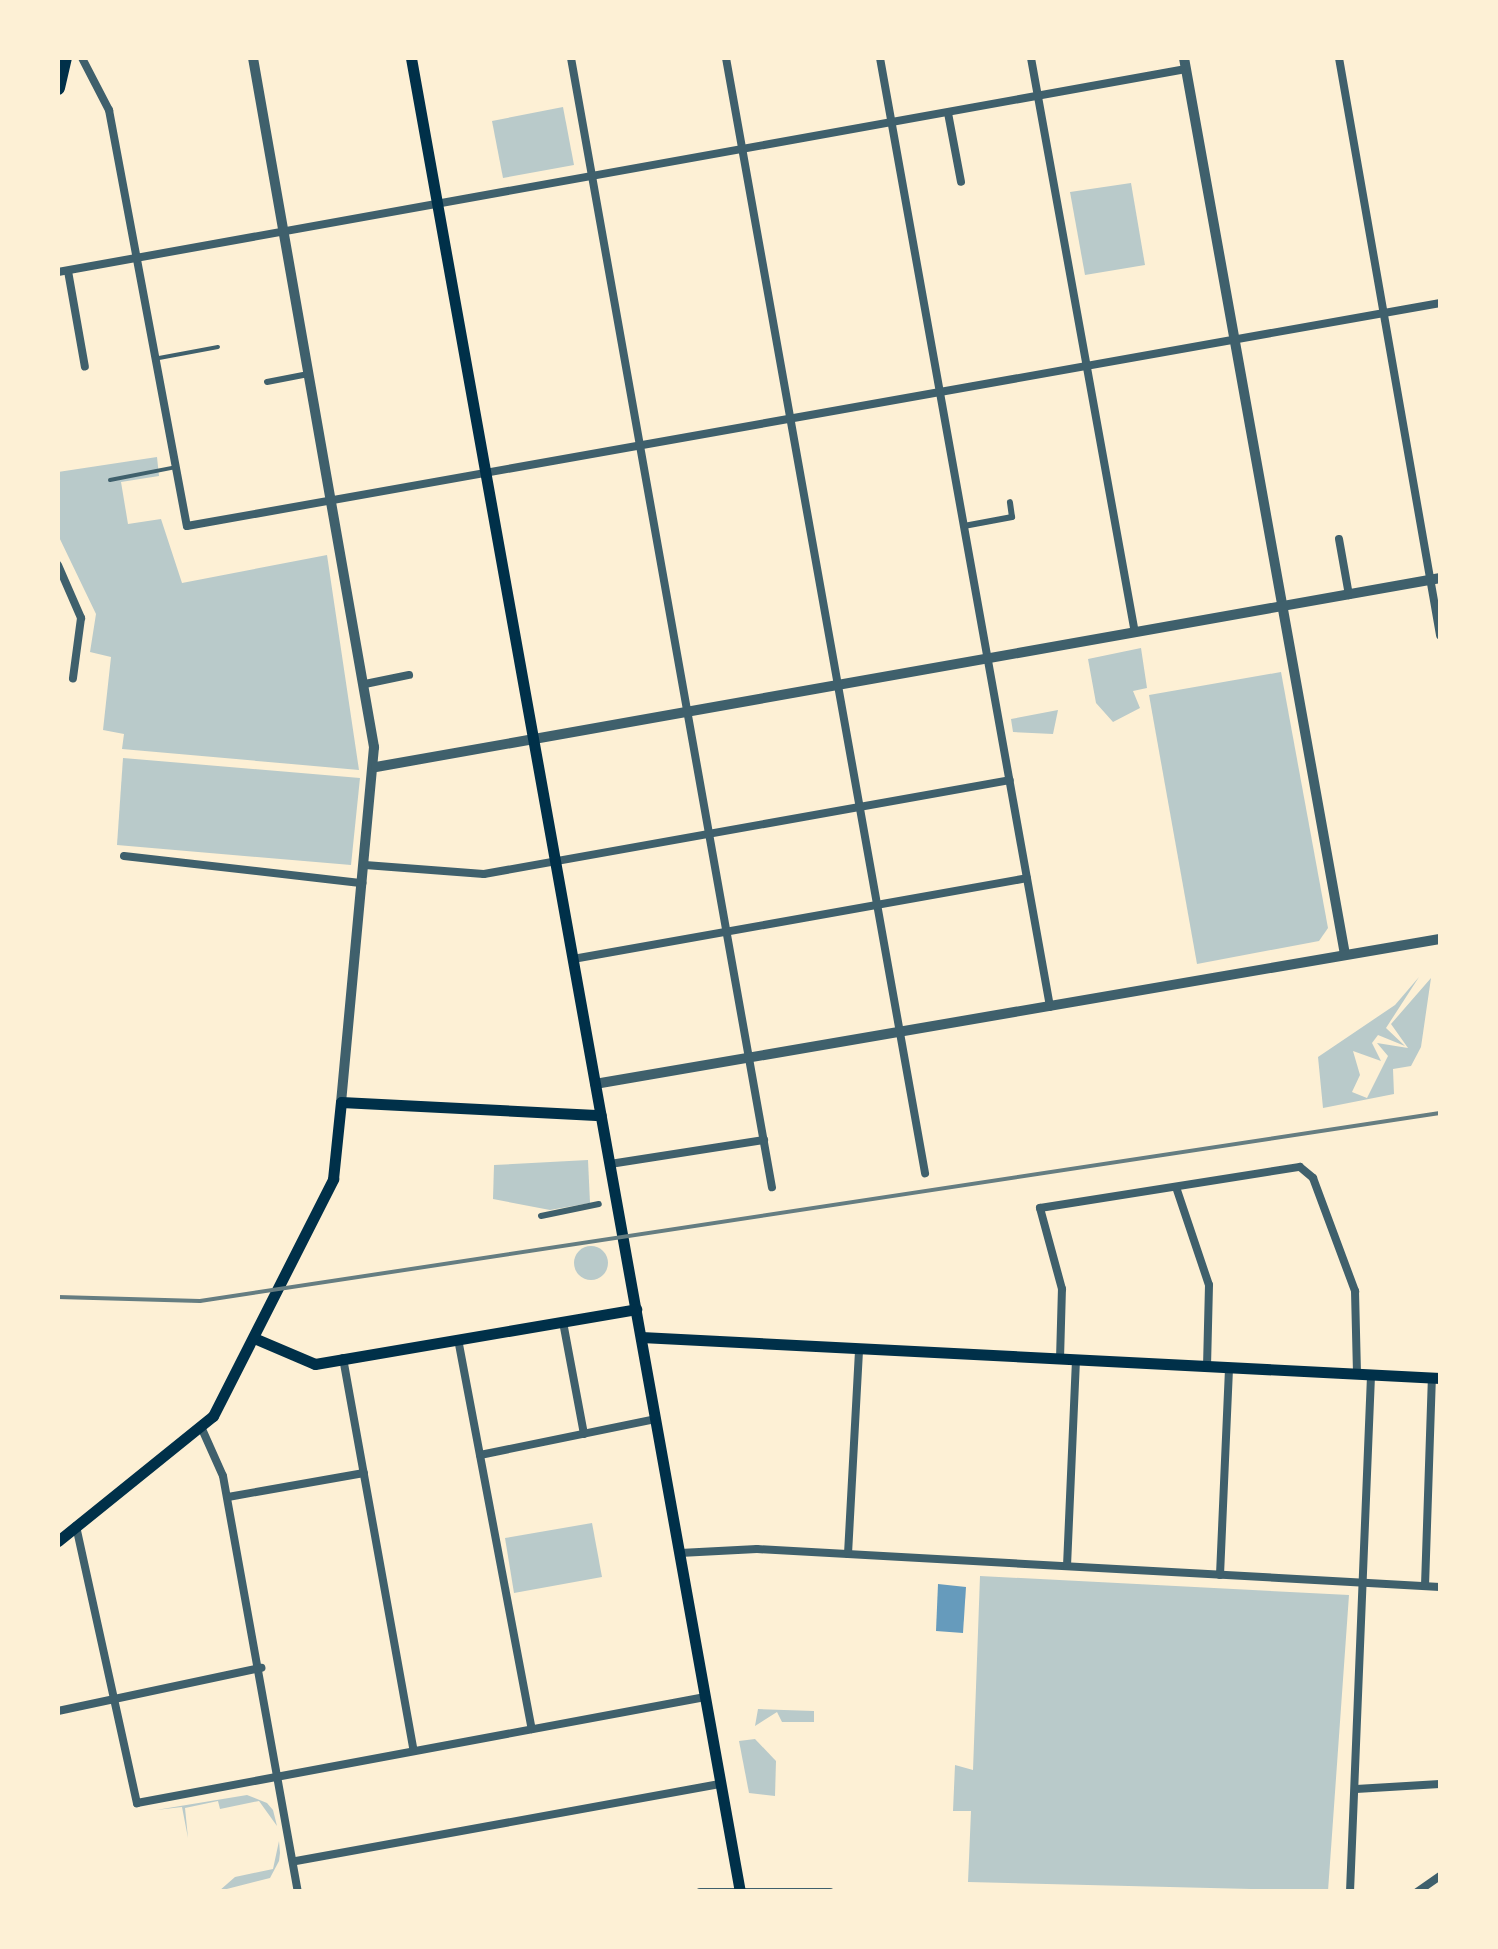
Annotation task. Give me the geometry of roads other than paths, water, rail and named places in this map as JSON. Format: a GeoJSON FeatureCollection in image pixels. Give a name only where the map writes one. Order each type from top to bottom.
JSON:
{"type":"FeatureCollection","features":[{"type":"Feature","properties":{"kind":"highway"},"geometry":{"type":"LineString","coordinates":[[58,88],[65,58]]}},
{"type":"Feature","properties":{"kind":"main road"},"geometry":{"type":"LineString","coordinates":[[412,58],[740,1889]]}},
{"type":"Feature","properties":{"kind":"main road"},"geometry":{"type":"LineString","coordinates":[[58,1540],[202,1430],[254,1338],[324,1199],[341,1102],[601,1115]]}},
{"type":"Feature","properties":{"kind":"main road"},"geometry":{"type":"LineString","coordinates":[[254,1338],[306,1364],[636,1309]]}},
{"type":"Feature","properties":{"kind":"main road"},"geometry":{"type":"LineString","coordinates":[[641,1337],[1436,1378]]}},
{"type":"Feature","properties":{"kind":"street"},"geometry":{"type":"LineString","coordinates":[[82,58],[105,96],[186,526],[1440,303]]}},
{"type":"Feature","properties":{"kind":"street"},"geometry":{"type":"LineString","coordinates":[[253,58],[365,684],[376,767],[341,1102]]}},
{"type":"Feature","properties":{"kind":"street"},"geometry":{"type":"LineString","coordinates":[[571,58],[772,1186]]}},
{"type":"Feature","properties":{"kind":"street"},"geometry":{"type":"LineString","coordinates":[[726,58],[926,1173]]}},
{"type":"Feature","properties":{"kind":"street"},"geometry":{"type":"LineString","coordinates":[[880,58],[1050,1007]]}},
{"type":"Feature","properties":{"kind":"street"},"geometry":{"type":"LineString","coordinates":[[1032,58],[1135,633]]}},
{"type":"Feature","properties":{"kind":"street"},"geometry":{"type":"LineString","coordinates":[[1339,58],[1382,312],[1435,579],[1440,634]]}},
{"type":"Feature","properties":{"kind":"street"},"geometry":{"type":"LineString","coordinates":[[58,272],[948,113],[1185,64],[1345,956]]}},
{"type":"Feature","properties":{"kind":"street"},"geometry":{"type":"LineString","coordinates":[[948,113],[961,182]]}},
{"type":"Feature","properties":{"kind":"street"},"geometry":{"type":"LineString","coordinates":[[68,270],[85,367]]}},
{"type":"Feature","properties":{"kind":"street"},"geometry":{"type":"LineString","coordinates":[[266,382],[310,374]]}},
{"type":"Feature","properties":{"kind":"street"},"geometry":{"type":"LineString","coordinates":[[964,526],[1012,517],[1010,502]]}},
{"type":"Feature","properties":{"kind":"street"},"geometry":{"type":"LineString","coordinates":[[1339,539],[1349,595]]}},
{"type":"Feature","properties":{"kind":"street"},"geometry":{"type":"LineString","coordinates":[[58,565],[81,622],[73,678]]}},
{"type":"Feature","properties":{"kind":"street"},"geometry":{"type":"LineString","coordinates":[[376,767],[1435,579]]}},
{"type":"Feature","properties":{"kind":"street"},"geometry":{"type":"LineString","coordinates":[[365,684],[410,675]]}},
{"type":"Feature","properties":{"kind":"street"},"geometry":{"type":"LineString","coordinates":[[364,865],[484,874],[1010,780]]}},
{"type":"Feature","properties":{"kind":"street"},"geometry":{"type":"LineString","coordinates":[[124,856],[362,883]]}},
{"type":"Feature","properties":{"kind":"street"},"geometry":{"type":"LineString","coordinates":[[573,959],[1027,878]]}},
{"type":"Feature","properties":{"kind":"street"},"geometry":{"type":"LineString","coordinates":[[596,1084],[1440,939]]}},
{"type":"Feature","properties":{"kind":"street"},"geometry":{"type":"LineString","coordinates":[[610,1164],[764,1140]]}},
{"type":"Feature","properties":{"kind":"street"},"geometry":{"type":"LineString","coordinates":[[1060,1359],[1062,1288],[1040,1208],[1290,1168],[1310,1173],[1355,1291],[1364,1374],[1366,1583],[1350,1892]]}},
{"type":"Feature","properties":{"kind":"street"},"geometry":{"type":"LineString","coordinates":[[1176,1188],[1209,1284],[1207,1366]]}},
{"type":"Feature","properties":{"kind":"street"},"geometry":{"type":"LineString","coordinates":[[541,1216],[599,1204]]}},
{"type":"Feature","properties":{"kind":"street"},"geometry":{"type":"LineString","coordinates":[[562,1322],[584,1434]]}},
{"type":"Feature","properties":{"kind":"street"},"geometry":{"type":"LineString","coordinates":[[458,1339],[532,1729]]}},
{"type":"Feature","properties":{"kind":"street"},"geometry":{"type":"LineString","coordinates":[[848,1554],[858,1348]]}},
{"type":"Feature","properties":{"kind":"street"},"geometry":{"type":"LineString","coordinates":[[343,1358],[414,1751]]}},
{"type":"Feature","properties":{"kind":"street"},"geometry":{"type":"LineString","coordinates":[[1067,1566],[1076,1360]]}},
{"type":"Feature","properties":{"kind":"street"},"geometry":{"type":"LineString","coordinates":[[1220,1574],[1228,1367]]}},
{"type":"Feature","properties":{"kind":"street"},"geometry":{"type":"LineString","coordinates":[[1426,1586],[1436,1378]]}},
{"type":"Feature","properties":{"kind":"street"},"geometry":{"type":"LineString","coordinates":[[480,1455],[656,1420]]}},
{"type":"Feature","properties":{"kind":"street"},"geometry":{"type":"LineString","coordinates":[[202,1430],[228,1497],[284,1776],[298,1890],[287,1892]]}},
{"type":"Feature","properties":{"kind":"street"},"geometry":{"type":"LineString","coordinates":[[228,1497],[364,1473]]}},
{"type":"Feature","properties":{"kind":"street"},"geometry":{"type":"LineString","coordinates":[[76,1526],[137,1803],[705,1697]]}},
{"type":"Feature","properties":{"kind":"street"},"geometry":{"type":"LineString","coordinates":[[680,1553],[848,1554],[1440,1587]]}},
{"type":"Feature","properties":{"kind":"street"},"geometry":{"type":"LineString","coordinates":[[58,1710],[261,1668]]}},
{"type":"Feature","properties":{"kind":"street"},"geometry":{"type":"LineString","coordinates":[[296,1861],[721,1784]]}},
{"type":"Feature","properties":{"kind":"street"},"geometry":{"type":"LineString","coordinates":[[1356,1789],[1440,1784]]}},
{"type":"Feature","properties":{"kind":"street"},"geometry":{"type":"LineString","coordinates":[[1418,1892],[1440,1876]]}},
{"type":"Feature","properties":{"kind":"street"},"geometry":{"type":"LineString","coordinates":[[700,1892],[830,1892]]}},
{"type":"Feature","properties":{"kind":"lane"},"geometry":{"type":"LineString","coordinates":[[156,358],[218,347]]}},
{"type":"Feature","properties":{"kind":"lane"},"geometry":{"type":"LineString","coordinates":[[110,480],[176,468]]}},
{"type":"Feature","properties":{"kind":"water"},"geometry":{"type":"Polygon","coordinates":[[[938,1584],[966,1587],[963,1633],[936,1631],[938,1584]]]}},
{"type":"Feature","properties":{"kind":"railway"},"geometry":{"type":"LineString","coordinates":[[58,1297],[200,1301],[1440,1113]]}}]}
